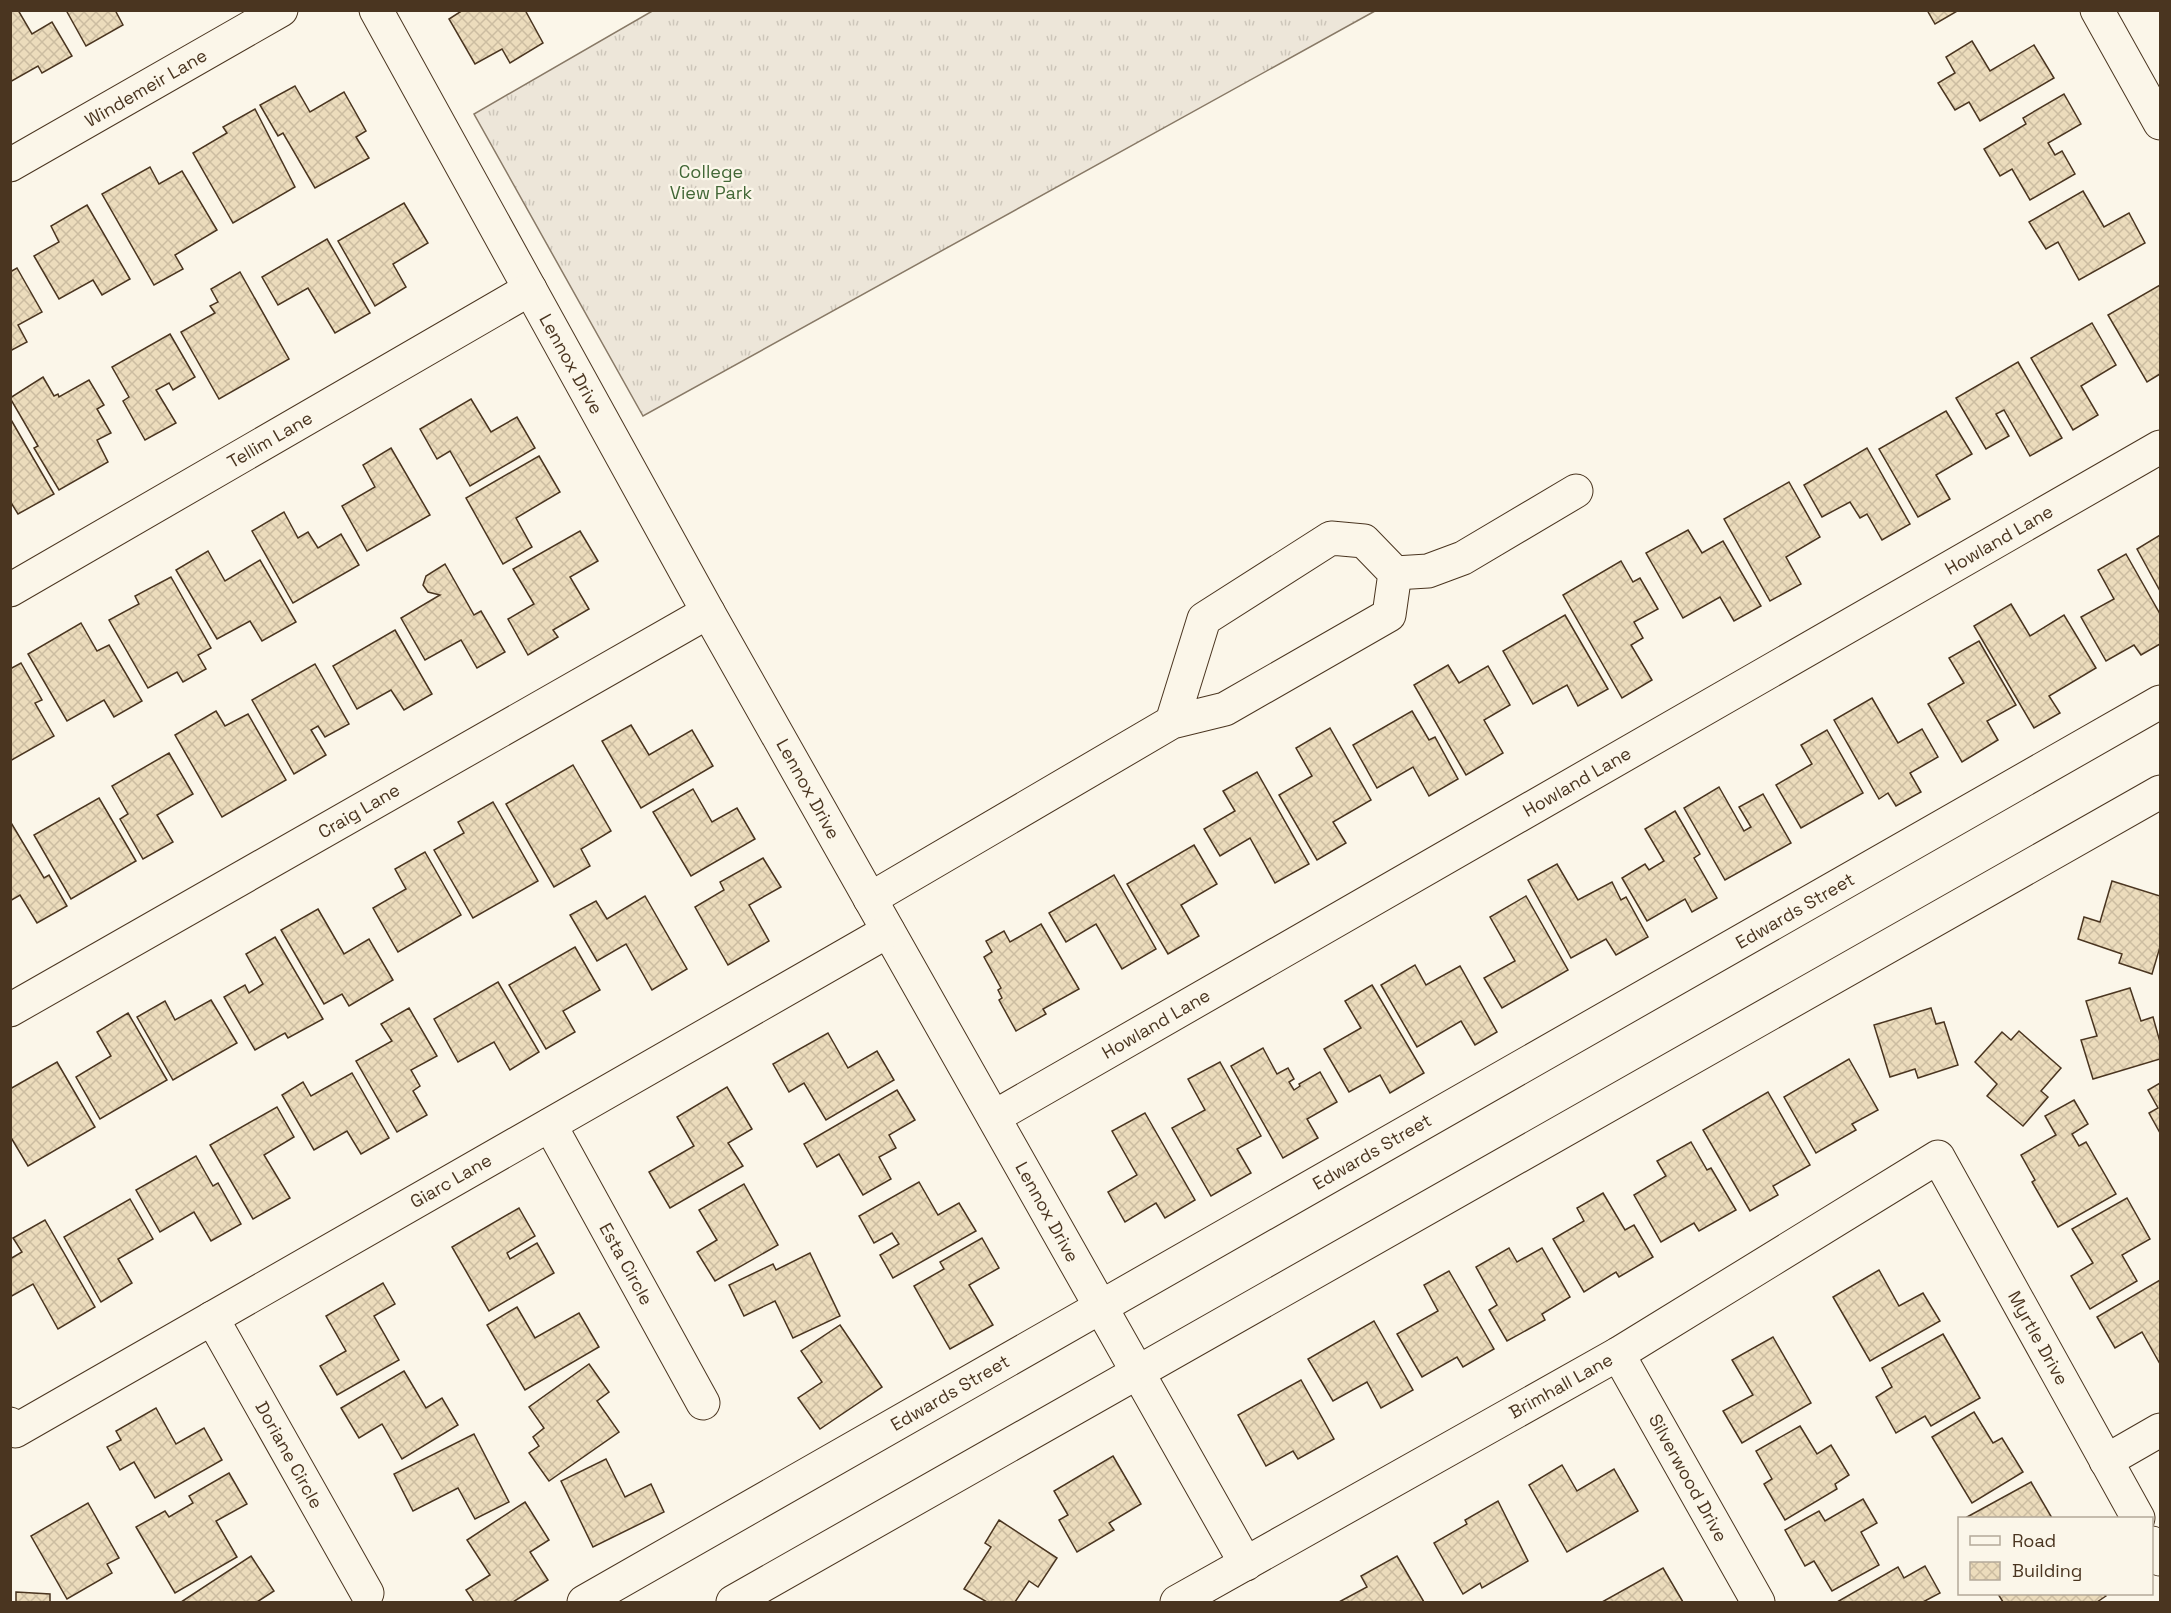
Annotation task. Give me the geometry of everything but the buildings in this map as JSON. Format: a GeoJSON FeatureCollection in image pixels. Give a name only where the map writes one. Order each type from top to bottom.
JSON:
{"type":"FeatureCollection","features":[{"type":"Feature","properties":{"kind":"street","name":"Windemeir Lane"},"geometry":{"type":"LineString","coordinates":[[10,165],[280,10]]}},
{"type":"Feature","properties":{"kind":"street","name":"Lennox Drive"},"geometry":{"type":"LineString","coordinates":[[376,10],[708,612],[1246,1564]]}},
{"type":"Feature","properties":{"kind":"street"},"geometry":{"type":"LineString","coordinates":[[2097,10],[2160,123]]}},
{"type":"Feature","properties":{"kind":"street","name":"Tellim Lane"},"geometry":{"type":"LineString","coordinates":[[10,590],[530,289]]}},
{"type":"Feature","properties":{"kind":"street","name":"Howland Lane"},"geometry":{"type":"LineString","coordinates":[[994,1117],[2160,447]]}},
{"type":"Feature","properties":{"kind":"street"},"geometry":{"type":"LineString","coordinates":[[1172,722],[1204,619],[1331,538],[1364,541],[1395,573],[1428,571],[1463,558],[1576,491]]}},
{"type":"Feature","properties":{"kind":"street"},"geometry":{"type":"LineString","coordinates":[[870,899],[1172,722],[1225,709],[1389,615],[1395,573]]}},
{"type":"Feature","properties":{"kind":"street","name":"Craig Lane"},"geometry":{"type":"LineString","coordinates":[[10,1010],[708,612]]}},
{"type":"Feature","properties":{"kind":"street","name":"Edwards Street"},"geometry":{"type":"LineString","coordinates":[[584,1602],[2160,702]]}},
{"type":"Feature","properties":{"kind":"street"},"geometry":{"type":"LineString","coordinates":[[733,1602],[1140,1374],[2160,792]]}},
{"type":"Feature","properties":{"kind":"street","name":"Giarc Lane"},"geometry":{"type":"LineString","coordinates":[[13,1427],[212,1318],[888,931]]}},
{"type":"Feature","properties":{"kind":"street","name":"Esta Circle"},"geometry":{"type":"LineString","coordinates":[[550,1125],[703,1402]]}},
{"type":"Feature","properties":{"kind":"street","name":"Brimhall Lane"},"geometry":{"type":"LineString","coordinates":[[1177,1602],[1618,1354],[1938,1157]]}},
{"type":"Feature","properties":{"kind":"street","name":"Myrtle Drive"},"geometry":{"type":"LineString","coordinates":[[1938,1157],[2137,1517]]}},
{"type":"Feature","properties":{"kind":"street","name":"Doriane Circle"},"geometry":{"type":"LineString","coordinates":[[212,1318],[367,1593]]}},
{"type":"Feature","properties":{"kind":"street","name":"Silverwood Drive"},"geometry":{"type":"LineString","coordinates":[[1618,1354],[1758,1602]]}},
{"type":"Feature","properties":{"kind":"street"},"geometry":{"type":"LineString","coordinates":[[2106,1461],[2160,1430]]}},
{"type":"Feature","properties":{"kind":"green space","name":"College View Park"},"geometry":{"type":"Polygon","coordinates":[[[654,10],[1375,11],[643,416],[474,114],[654,10]]]}}]}
